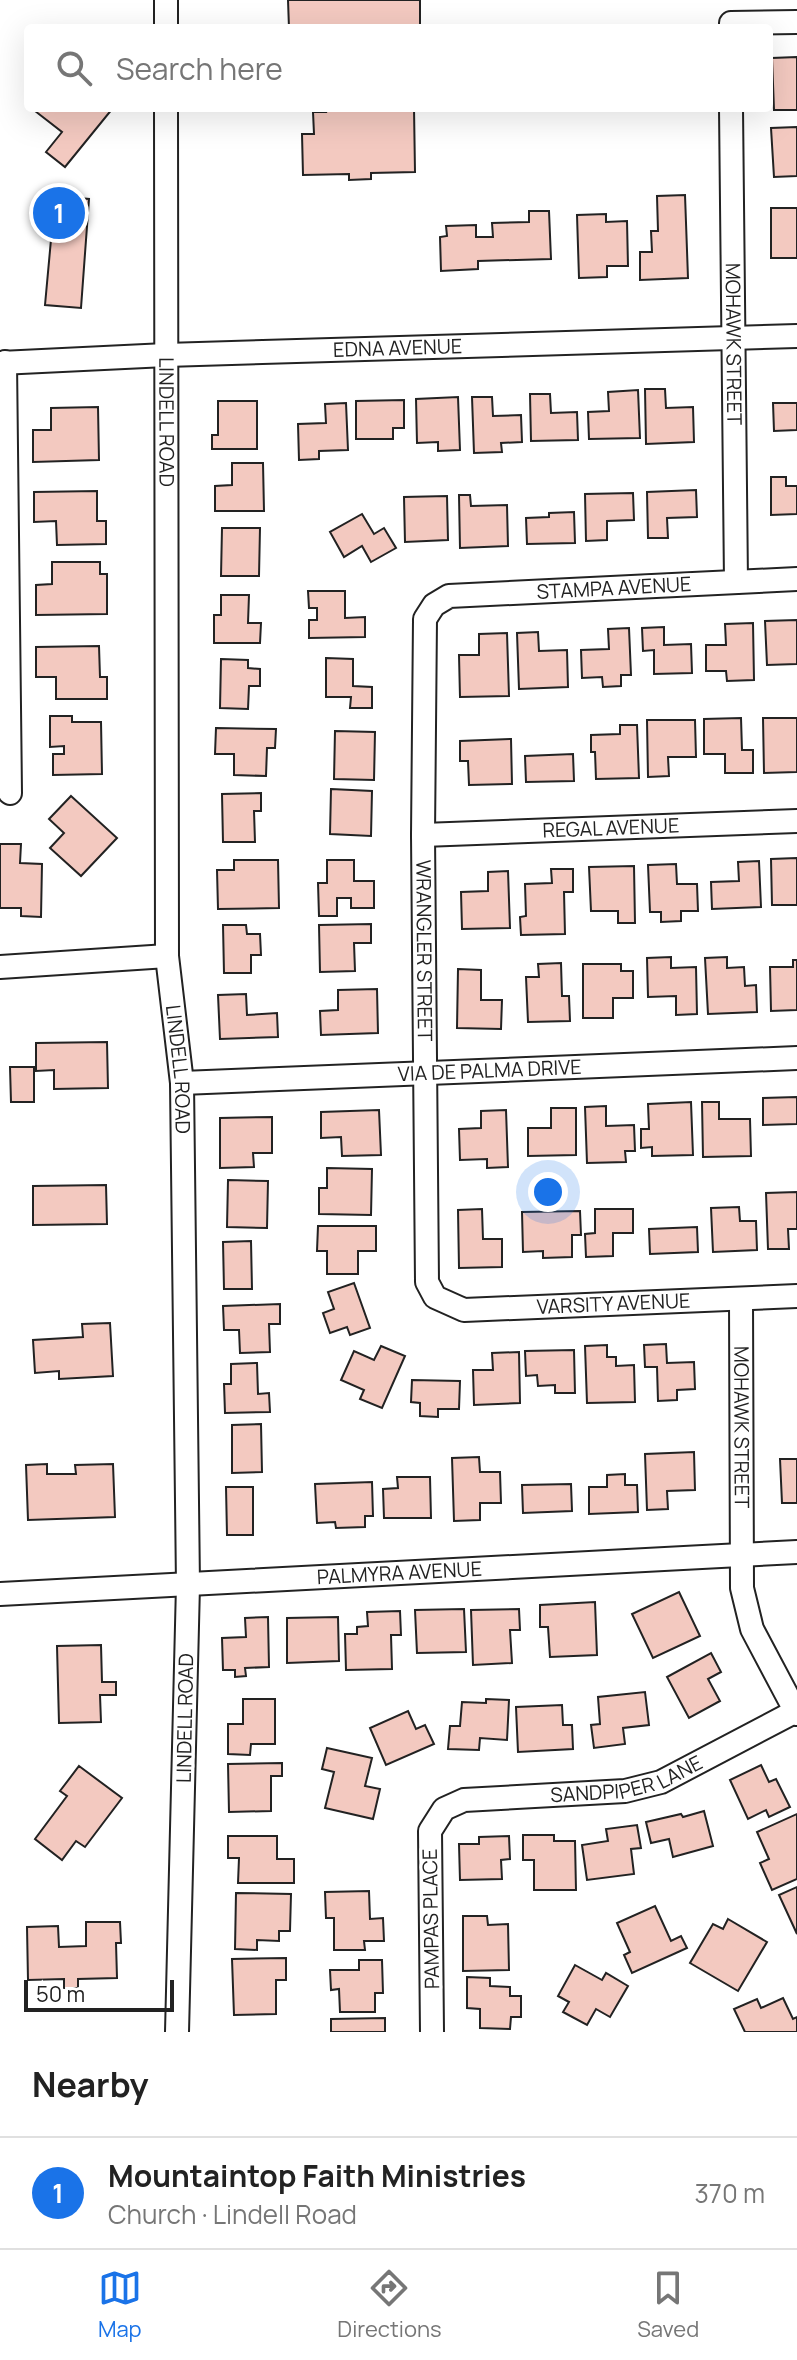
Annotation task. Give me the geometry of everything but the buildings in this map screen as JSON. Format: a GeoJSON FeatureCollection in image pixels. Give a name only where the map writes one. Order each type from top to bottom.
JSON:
{"type":"FeatureCollection","features":[{"type":"Feature","properties":{"kind":"street"},"geometry":{"type":"LineString","coordinates":[[166,0],[166,24]]}},
{"type":"Feature","properties":{"kind":"street"},"geometry":{"type":"LineString","coordinates":[[731,0],[731,24]]}},
{"type":"Feature","properties":{"kind":"street"},"geometry":{"type":"LineString","coordinates":[[753,24],[797,22]]}},
{"type":"Feature","properties":{"kind":"street","name":"LINDELL ROAD"},"geometry":{"type":"LineString","coordinates":[[166,112],[167,956],[182,1083],[188,1585],[177,2032]]}},
{"type":"Feature","properties":{"kind":"street","name":"MOHAWK STREET"},"geometry":{"type":"LineString","coordinates":[[731,112],[736,582]]}},
{"type":"Feature","properties":{"kind":"street","name":"EDNA AVENUE"},"geometry":{"type":"LineString","coordinates":[[2,362],[797,336]]}},
{"type":"Feature","properties":{"kind":"street"},"geometry":{"type":"LineString","coordinates":[[2,362],[10,793]]}},
{"type":"Feature","properties":{"kind":"street","name":"STAMPA AVENUE"},"geometry":{"type":"LineString","coordinates":[[434,605],[449,596],[797,579]]}},
{"type":"Feature","properties":{"kind":"street","name":"WRANGLER STREET"},"geometry":{"type":"LineString","coordinates":[[434,605],[425,619],[423,835],[427,1282],[435,1297]]}},
{"type":"Feature","properties":{"kind":"street","name":"REGAL AVENUE"},"geometry":{"type":"LineString","coordinates":[[423,835],[797,821]]}},
{"type":"Feature","properties":{"kind":"street"},"geometry":{"type":"LineString","coordinates":[[0,967],[167,956]]}},
{"type":"Feature","properties":{"kind":"street","name":"VIA DE PALMA DRIVE"},"geometry":{"type":"LineString","coordinates":[[182,1083],[797,1058]]}},
{"type":"Feature","properties":{"kind":"street","name":"VARSITY AVENUE"},"geometry":{"type":"LineString","coordinates":[[435,1297],[464,1310],[797,1296]]}},
{"type":"Feature","properties":{"kind":"street","name":"MOHAWK STREET"},"geometry":{"type":"LineString","coordinates":[[741,1299],[742,1588],[752,1629],[796,1712]]}},
{"type":"Feature","properties":{"kind":"street","name":"PALMYRA AVENUE"},"geometry":{"type":"LineString","coordinates":[[0,1594],[797,1552]]}},
{"type":"Feature","properties":{"kind":"street","name":"SANDPIPER LANE"},"geometry":{"type":"LineString","coordinates":[[444,1809],[464,1800],[625,1791],[661,1782],[796,1712]]}},
{"type":"Feature","properties":{"kind":"street","name":"PAMPAS PLACE"},"geometry":{"type":"LineString","coordinates":[[432,2032],[430,1831],[444,1809]]}},
{"type":"Feature","properties":{"kind":"place","name":"Mountaintop Faith Ministries"},"geometry":{"type":"Point","coordinates":[59,213]}}]}
